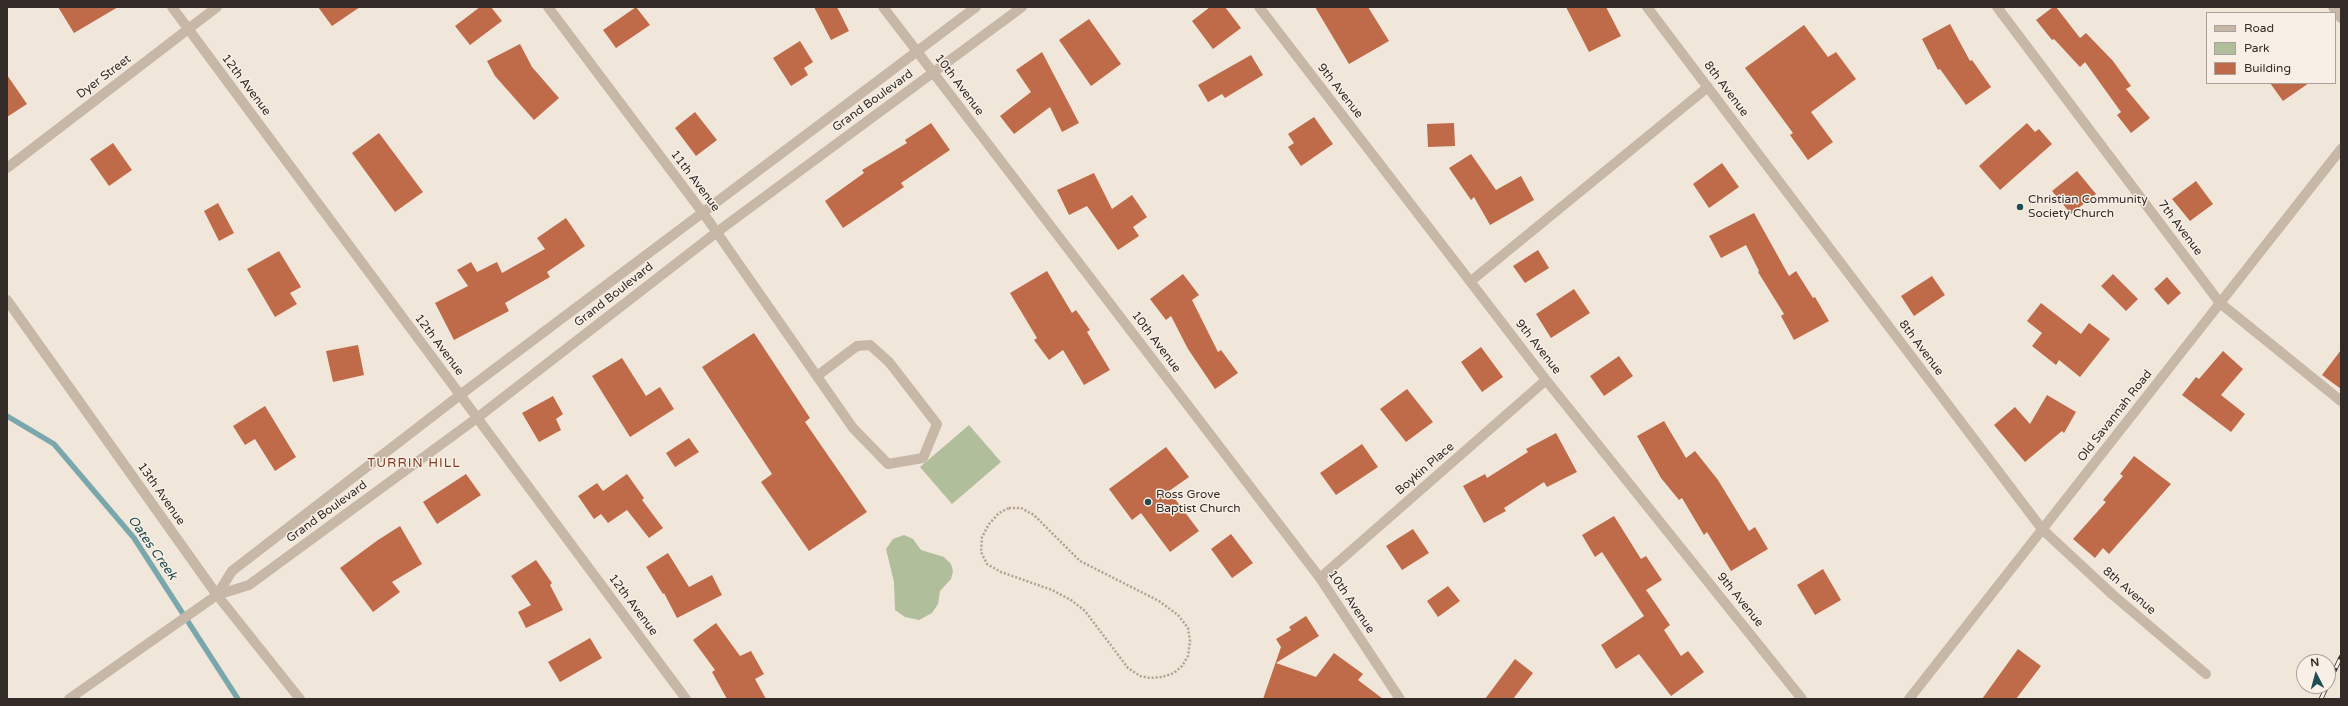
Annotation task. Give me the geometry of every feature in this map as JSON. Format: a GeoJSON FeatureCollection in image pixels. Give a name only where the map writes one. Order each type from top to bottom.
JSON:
{"type":"FeatureCollection","features":[{"type":"Feature","properties":{"kind":"street","name":"12th Avenue"},"geometry":{"type":"LineString","coordinates":[[172,7],[686,699]]}},
{"type":"Feature","properties":{"kind":"street","name":"Dyer Street"},"geometry":{"type":"LineString","coordinates":[[7,168],[217,7]]}},
{"type":"Feature","properties":{"kind":"street","name":"11th Avenue"},"geometry":{"type":"LineString","coordinates":[[548,7],[717,232],[816,376],[853,428],[888,464],[923,458],[937,424],[894,368],[870,345],[857,346],[816,376]]}},
{"type":"Feature","properties":{"kind":"street","name":"10th Avenue"},"geometry":{"type":"LineString","coordinates":[[883,7],[1320,578],[1400,699]]}},
{"type":"Feature","properties":{"kind":"street","name":"Grand Boulevard"},"geometry":{"type":"LineString","coordinates":[[217,595],[232,571],[460,395],[703,213],[916,50],[976,7]]}},
{"type":"Feature","properties":{"kind":"street","name":"Grand Boulevard"},"geometry":{"type":"LineString","coordinates":[[70,699],[217,595],[249,585],[477,418],[717,232],[1022,7]]}},
{"type":"Feature","properties":{"kind":"street","name":"9th Avenue"},"geometry":{"type":"LineString","coordinates":[[1259,7],[1546,380],[1802,699]]}},
{"type":"Feature","properties":{"kind":"street","name":"8th Avenue"},"geometry":{"type":"LineString","coordinates":[[1647,7],[2042,530],[2113,595],[2206,674]]}},
{"type":"Feature","properties":{"kind":"street","name":"7th Avenue"},"geometry":{"type":"LineString","coordinates":[[1997,7],[2220,303],[2341,400]]}},
{"type":"Feature","properties":{"kind":"street"},"geometry":{"type":"LineString","coordinates":[[2333,7],[2341,18]]}},
{"type":"Feature","properties":{"kind":"street"},"geometry":{"type":"LineString","coordinates":[[1471,281],[1708,87]]}},
{"type":"Feature","properties":{"kind":"street","name":"Old Savannah Road"},"geometry":{"type":"LineString","coordinates":[[1909,699],[2341,149]]}},
{"type":"Feature","properties":{"kind":"street","name":"13th Avenue"},"geometry":{"type":"LineString","coordinates":[[7,300],[217,595],[300,699]]}},
{"type":"Feature","properties":{"kind":"street","name":"Boykin Place"},"geometry":{"type":"LineString","coordinates":[[1320,578],[1546,380]]}},
{"type":"Feature","properties":{"kind":"path"},"geometry":{"type":"LineString","coordinates":[[1009,508],[1021,508],[1034,515],[1044,526],[1080,560],[1159,601],[1178,615],[1188,628],[1190,641],[1188,656],[1174,673],[1150,678],[1140,676],[1128,668],[1085,611],[1052,590],[1001,572],[987,564],[981,552],[982,537],[989,524],[999,513],[1009,508]]}},
{"type":"Feature","properties":{"kind":"green space"},"geometry":{"type":"Polygon","coordinates":[[[969,425],[1001,462],[952,504],[920,467],[969,425]]]}},
{"type":"Feature","properties":{"kind":"green space"},"geometry":{"type":"Polygon","coordinates":[[[904,535],[913,539],[921,550],[944,557],[951,564],[953,571],[951,579],[940,591],[938,604],[932,613],[919,620],[905,617],[895,610],[894,582],[886,549],[893,539],[904,535]]]}},
{"type":"Feature","properties":{"kind":"building"},"geometry":{"type":"Polygon","coordinates":[[[58,7],[118,7],[74,33],[58,7]]]}},
{"type":"Feature","properties":{"kind":"building"},"geometry":{"type":"Polygon","coordinates":[[[318,7],[360,7],[332,26],[318,7]]]}},
{"type":"Feature","properties":{"kind":"building"},"geometry":{"type":"Polygon","coordinates":[[[480,7],[491,7],[502,21],[470,45],[455,26],[480,7]]]}},
{"type":"Feature","properties":{"kind":"building"},"geometry":{"type":"Polygon","coordinates":[[[636,7],[650,25],[616,48],[603,30],[636,7]]]}},
{"type":"Feature","properties":{"kind":"building"},"geometry":{"type":"Polygon","coordinates":[[[814,7],[837,7],[849,31],[831,40],[814,7]]]}},
{"type":"Feature","properties":{"kind":"building"},"geometry":{"type":"Polygon","coordinates":[[[1210,7],[1225,7],[1241,28],[1213,49],[1192,21],[1210,7]]]}},
{"type":"Feature","properties":{"kind":"building"},"geometry":{"type":"Polygon","coordinates":[[[1315,7],[1368,7],[1389,41],[1349,64],[1315,7]]]}},
{"type":"Feature","properties":{"kind":"building"},"geometry":{"type":"Polygon","coordinates":[[[1566,7],[1606,7],[1621,36],[1589,52],[1566,7]]]}},
{"type":"Feature","properties":{"kind":"building"},"geometry":{"type":"Polygon","coordinates":[[[2053,7],[2056,7],[2080,38],[2086,33],[2113,61],[2131,86],[2126,89],[2150,118],[2131,133],[2117,115],[2121,112],[2085,62],[2080,67],[2054,39],[2052,40],[2036,20],[2053,7]]]}},
{"type":"Feature","properties":{"kind":"building"},"geometry":{"type":"Polygon","coordinates":[[[1089,19],[1121,64],[1091,86],[1059,40],[1089,19]]]}},
{"type":"Feature","properties":{"kind":"building"},"geometry":{"type":"Polygon","coordinates":[[[1950,24],[1970,61],[1972,60],[1991,87],[1966,105],[1940,69],[1938,70],[1922,39],[1950,24]]]}},
{"type":"Feature","properties":{"kind":"building"},"geometry":{"type":"Polygon","coordinates":[[[1804,25],[1828,57],[1836,52],[1856,79],[1811,112],[1833,142],[1808,160],[1790,135],[1793,133],[1745,68],[1804,25]]]}},
{"type":"Feature","properties":{"kind":"building"},"geometry":{"type":"Polygon","coordinates":[[[800,41],[813,62],[804,68],[808,75],[791,86],[773,58],[800,41]]]}},
{"type":"Feature","properties":{"kind":"building"},"geometry":{"type":"Polygon","coordinates":[[[520,44],[532,67],[559,98],[534,120],[495,76],[487,61],[520,44]]]}},
{"type":"Feature","properties":{"kind":"building"},"geometry":{"type":"Polygon","coordinates":[[[1042,52],[1079,123],[1062,132],[1050,107],[1014,134],[1000,116],[1031,92],[1016,70],[1042,52]]]}},
{"type":"Feature","properties":{"kind":"building"},"geometry":{"type":"Polygon","coordinates":[[[1251,55],[1263,75],[1225,98],[1222,94],[1208,102],[1198,85],[1251,55]]]}},
{"type":"Feature","properties":{"kind":"building"},"geometry":{"type":"Polygon","coordinates":[[[7,75],[27,104],[7,117],[7,75]]]}},
{"type":"Feature","properties":{"kind":"building"},"geometry":{"type":"Polygon","coordinates":[[[2271,84],[2308,84],[2283,101],[2271,84]]]}},
{"type":"Feature","properties":{"kind":"building"},"geometry":{"type":"Polygon","coordinates":[[[695,112],[717,140],[696,156],[675,128],[695,112]]]}},
{"type":"Feature","properties":{"kind":"building"},"geometry":{"type":"Polygon","coordinates":[[[1314,117],[1333,144],[1301,166],[1288,147],[1294,143],[1288,134],[1314,117]]]}},
{"type":"Feature","properties":{"kind":"building"},"geometry":{"type":"Polygon","coordinates":[[[931,123],[950,150],[901,183],[904,187],[843,228],[825,201],[864,173],[862,170],[907,143],[905,140],[931,123]]]}},
{"type":"Feature","properties":{"kind":"building"},"geometry":{"type":"Polygon","coordinates":[[[1454,123],[1455,146],[1428,147],[1427,124],[1454,123]]]}},
{"type":"Feature","properties":{"kind":"building"},"geometry":{"type":"Polygon","coordinates":[[[2027,123],[2035,132],[2039,129],[2052,144],[2000,190],[1979,166],[2027,123]]]}},
{"type":"Feature","properties":{"kind":"building"},"geometry":{"type":"Polygon","coordinates":[[[379,133],[423,192],[395,212],[352,153],[379,133]]]}},
{"type":"Feature","properties":{"kind":"building"},"geometry":{"type":"Polygon","coordinates":[[[113,143],[132,170],[109,186],[90,159],[113,143]]]}},
{"type":"Feature","properties":{"kind":"building"},"geometry":{"type":"Polygon","coordinates":[[[1471,154],[1496,190],[1521,176],[1534,200],[1490,225],[1474,197],[1471,200],[1449,168],[1471,154]]]}},
{"type":"Feature","properties":{"kind":"building"},"geometry":{"type":"Polygon","coordinates":[[[1722,163],[1739,187],[1709,208],[1693,184],[1722,163]]]}},
{"type":"Feature","properties":{"kind":"building"},"geometry":{"type":"Polygon","coordinates":[[[2077,171],[2096,194],[2071,214],[2052,191],[2077,171]]]}},
{"type":"Feature","properties":{"kind":"building"},"geometry":{"type":"Polygon","coordinates":[[[1094,173],[1112,209],[1132,195],[1147,217],[1133,227],[1139,236],[1118,250],[1087,206],[1069,215],[1057,190],[1094,173]]]}},
{"type":"Feature","properties":{"kind":"building"},"geometry":{"type":"Polygon","coordinates":[[[2196,181],[2213,204],[2190,221],[2172,199],[2196,181]]]}},
{"type":"Feature","properties":{"kind":"building"},"geometry":{"type":"Polygon","coordinates":[[[218,203],[234,233],[219,241],[204,211],[218,203]]]}},
{"type":"Feature","properties":{"kind":"building"},"geometry":{"type":"Polygon","coordinates":[[[1754,213],[1789,276],[1796,271],[1813,298],[1815,297],[1829,321],[1794,340],[1781,316],[1784,314],[1758,272],[1759,271],[1746,245],[1721,258],[1709,236],[1754,213]]]}},
{"type":"Feature","properties":{"kind":"building"},"geometry":{"type":"Polygon","coordinates":[[[566,218],[585,246],[547,272],[550,277],[505,303],[509,311],[454,340],[435,303],[468,286],[457,270],[471,262],[477,272],[497,262],[502,273],[545,249],[537,238],[566,218]]]}},
{"type":"Feature","properties":{"kind":"building"},"geometry":{"type":"Polygon","coordinates":[[[1538,250],[1549,268],[1525,283],[1513,266],[1538,250]]]}},
{"type":"Feature","properties":{"kind":"building"},"geometry":{"type":"Polygon","coordinates":[[[279,251],[301,287],[290,293],[297,304],[275,317],[247,269],[279,251]]]}},
{"type":"Feature","properties":{"kind":"building"},"geometry":{"type":"Polygon","coordinates":[[[1047,271],[1072,313],[1076,310],[1090,330],[1087,332],[1110,370],[1084,385],[1063,350],[1049,360],[1034,340],[1037,338],[1010,293],[1047,271]]]}},
{"type":"Feature","properties":{"kind":"building"},"geometry":{"type":"Polygon","coordinates":[[[1183,274],[1199,295],[1192,300],[1218,352],[1221,350],[1238,373],[1215,389],[1188,349],[1171,316],[1166,320],[1150,299],[1183,274]]]}},
{"type":"Feature","properties":{"kind":"building"},"geometry":{"type":"Polygon","coordinates":[[[2113,274],[2138,299],[2126,311],[2101,286],[2113,274]]]}},
{"type":"Feature","properties":{"kind":"building"},"geometry":{"type":"Polygon","coordinates":[[[1932,276],[1945,295],[1914,316],[1901,296],[1932,276]]]}},
{"type":"Feature","properties":{"kind":"building"},"geometry":{"type":"Polygon","coordinates":[[[2167,277],[2181,293],[2168,305],[2154,289],[2167,277]]]}},
{"type":"Feature","properties":{"kind":"building"},"geometry":{"type":"Polygon","coordinates":[[[1574,289],[1590,313],[1551,338],[1536,314],[1574,289]]]}},
{"type":"Feature","properties":{"kind":"building"},"geometry":{"type":"Polygon","coordinates":[[[2041,303],[2081,334],[2089,323],[2110,339],[2080,377],[2059,360],[2056,365],[2032,346],[2042,333],[2027,321],[2041,303]]]}},
{"type":"Feature","properties":{"kind":"building"},"geometry":{"type":"Polygon","coordinates":[[[754,333],[810,418],[805,422],[867,512],[809,551],[761,482],[772,474],[702,367],[754,333]]]}},
{"type":"Feature","properties":{"kind":"building"},"geometry":{"type":"Polygon","coordinates":[[[358,345],[364,375],[333,382],[326,351],[358,345]]]}},
{"type":"Feature","properties":{"kind":"building"},"geometry":{"type":"Polygon","coordinates":[[[1481,347],[1503,377],[1482,392],[1461,362],[1481,347]]]}},
{"type":"Feature","properties":{"kind":"building"},"geometry":{"type":"Polygon","coordinates":[[[2341,350],[2341,389],[2322,375],[2341,350]]]}},
{"type":"Feature","properties":{"kind":"building"},"geometry":{"type":"Polygon","coordinates":[[[2223,351],[2243,369],[2221,395],[2245,414],[2231,432],[2182,395],[2196,377],[2199,379],[2223,351]]]}},
{"type":"Feature","properties":{"kind":"building"},"geometry":{"type":"Polygon","coordinates":[[[1619,356],[1633,376],[1604,396],[1590,376],[1619,356]]]}},
{"type":"Feature","properties":{"kind":"building"},"geometry":{"type":"Polygon","coordinates":[[[622,358],[646,396],[660,387],[674,409],[630,437],[592,376],[622,358]]]}},
{"type":"Feature","properties":{"kind":"building"},"geometry":{"type":"Polygon","coordinates":[[[1407,389],[1433,422],[1406,442],[1380,409],[1407,389]]]}},
{"type":"Feature","properties":{"kind":"building"},"geometry":{"type":"Polygon","coordinates":[[[2047,395],[2076,412],[2064,433],[2062,431],[2025,462],[1994,425],[2015,407],[2030,424],[2047,395]]]}},
{"type":"Feature","properties":{"kind":"building"},"geometry":{"type":"Polygon","coordinates":[[[553,396],[563,414],[556,419],[561,430],[539,442],[522,413],[553,396]]]}},
{"type":"Feature","properties":{"kind":"building"},"geometry":{"type":"Polygon","coordinates":[[[265,406],[296,457],[275,471],[255,439],[245,445],[233,426],[265,406]]]}},
{"type":"Feature","properties":{"kind":"building"},"geometry":{"type":"Polygon","coordinates":[[[1664,421],[1686,458],[1695,451],[1718,480],[1749,531],[1755,527],[1768,549],[1731,571],[1707,532],[1704,535],[1682,498],[1679,500],[1661,478],[1637,436],[1664,421]]]}},
{"type":"Feature","properties":{"kind":"building"},"geometry":{"type":"Polygon","coordinates":[[[1556,433],[1577,472],[1547,487],[1544,482],[1504,508],[1506,511],[1484,523],[1463,486],[1485,474],[1487,478],[1528,452],[1526,449],[1556,433]]]}},
{"type":"Feature","properties":{"kind":"building"},"geometry":{"type":"Polygon","coordinates":[[[689,438],[699,452],[675,467],[666,453],[689,438]]]}},
{"type":"Feature","properties":{"kind":"building"},"geometry":{"type":"Polygon","coordinates":[[[1362,444],[1378,467],[1336,495],[1320,473],[1362,444]]]}},
{"type":"Feature","properties":{"kind":"building","name":"Ross Grove Baptist Church"},"geometry":{"type":"Polygon","coordinates":[[[1166,447],[1189,477],[1169,491],[1199,531],[1170,552],[1141,513],[1132,520],[1109,489],[1166,447]]]}},
{"type":"Feature","properties":{"kind":"building"},"geometry":{"type":"Polygon","coordinates":[[[2134,456],[2171,484],[2109,554],[2103,548],[2095,558],[2073,539],[2106,502],[2103,500],[2123,476],[2120,474],[2134,456]]]}},
{"type":"Feature","properties":{"kind":"building"},"geometry":{"type":"Polygon","coordinates":[[[466,474],[481,495],[437,524],[423,502],[466,474]]]}},
{"type":"Feature","properties":{"kind":"building"},"geometry":{"type":"Polygon","coordinates":[[[627,474],[644,498],[642,500],[663,528],[649,538],[627,510],[608,523],[601,514],[594,519],[578,496],[597,483],[603,491],[627,474]]]}},
{"type":"Feature","properties":{"kind":"building"},"geometry":{"type":"Polygon","coordinates":[[[1614,516],[1641,559],[1646,556],[1662,580],[1646,590],[1670,625],[1664,630],[1681,656],[1688,651],[1704,672],[1671,696],[1639,654],[1616,669],[1601,645],[1644,616],[1602,552],[1595,557],[1582,535],[1614,516]]]}},
{"type":"Feature","properties":{"kind":"building"},"geometry":{"type":"Polygon","coordinates":[[[400,526],[422,564],[392,582],[400,592],[373,612],[340,568],[400,526]]]}},
{"type":"Feature","properties":{"kind":"building"},"geometry":{"type":"Polygon","coordinates":[[[1413,529],[1429,553],[1402,570],[1386,546],[1413,529]]]}},
{"type":"Feature","properties":{"kind":"building"},"geometry":{"type":"Polygon","coordinates":[[[1231,534],[1253,563],[1232,578],[1211,549],[1231,534]]]}},
{"type":"Feature","properties":{"kind":"building"},"geometry":{"type":"Polygon","coordinates":[[[668,553],[689,587],[712,575],[722,595],[677,618],[664,593],[663,594],[646,567],[668,553]]]}},
{"type":"Feature","properties":{"kind":"building"},"geometry":{"type":"Polygon","coordinates":[[[536,560],[552,583],[550,585],[563,610],[526,628],[518,612],[531,605],[511,576],[536,560]]]}},
{"type":"Feature","properties":{"kind":"building"},"geometry":{"type":"Polygon","coordinates":[[[1823,569],[1841,600],[1815,615],[1797,585],[1823,569]]]}},
{"type":"Feature","properties":{"kind":"building"},"geometry":{"type":"Polygon","coordinates":[[[1448,586],[1460,601],[1438,617],[1427,601],[1448,586]]]}},
{"type":"Feature","properties":{"kind":"building"},"geometry":{"type":"Polygon","coordinates":[[[1306,616],[1319,636],[1276,663],[1316,677],[1334,653],[1363,674],[1358,680],[1383,699],[1263,699],[1281,647],[1276,639],[1291,630],[1289,627],[1306,616]]]}},
{"type":"Feature","properties":{"kind":"building"},"geometry":{"type":"Polygon","coordinates":[[[716,623],[740,656],[751,651],[764,674],[755,679],[766,699],[727,699],[712,672],[715,670],[693,640],[716,623]]]}},
{"type":"Feature","properties":{"kind":"building"},"geometry":{"type":"Polygon","coordinates":[[[590,638],[602,658],[560,682],[548,662],[590,638]]]}},
{"type":"Feature","properties":{"kind":"building"},"geometry":{"type":"Polygon","coordinates":[[[2018,649],[2041,666],[2016,699],[1982,699],[2018,649]]]}},
{"type":"Feature","properties":{"kind":"building"},"geometry":{"type":"Polygon","coordinates":[[[1515,659],[1533,673],[1513,699],[1485,699],[1515,659]]]}},
{"type":"Feature","properties":{"kind":"waterway","name":"Oates Creek"},"geometry":{"type":"LineString","coordinates":[[7,416],[54,444],[134,538],[238,699]]}},
{"type":"Feature","properties":{"kind":"railway"},"geometry":{"type":"LineString","coordinates":[[2336,667],[2341,657]]}},
{"type":"Feature","properties":{"kind":"railway"},"geometry":{"type":"LineString","coordinates":[[2321,699],[2323,694]]}},
{"type":"Feature","properties":{"kind":"place","name":"Christian Community Society Church"},"geometry":{"type":"Point","coordinates":[2020,207]}},
{"type":"Feature","properties":{"kind":"place","name":"Ross Grove Baptist Church"},"geometry":{"type":"Point","coordinates":[1148,502]}},
{"type":"Feature","properties":{"kind":"district","name":"TURRIN HILL"},"geometry":{"type":"Point","coordinates":[414,464]}}]}
